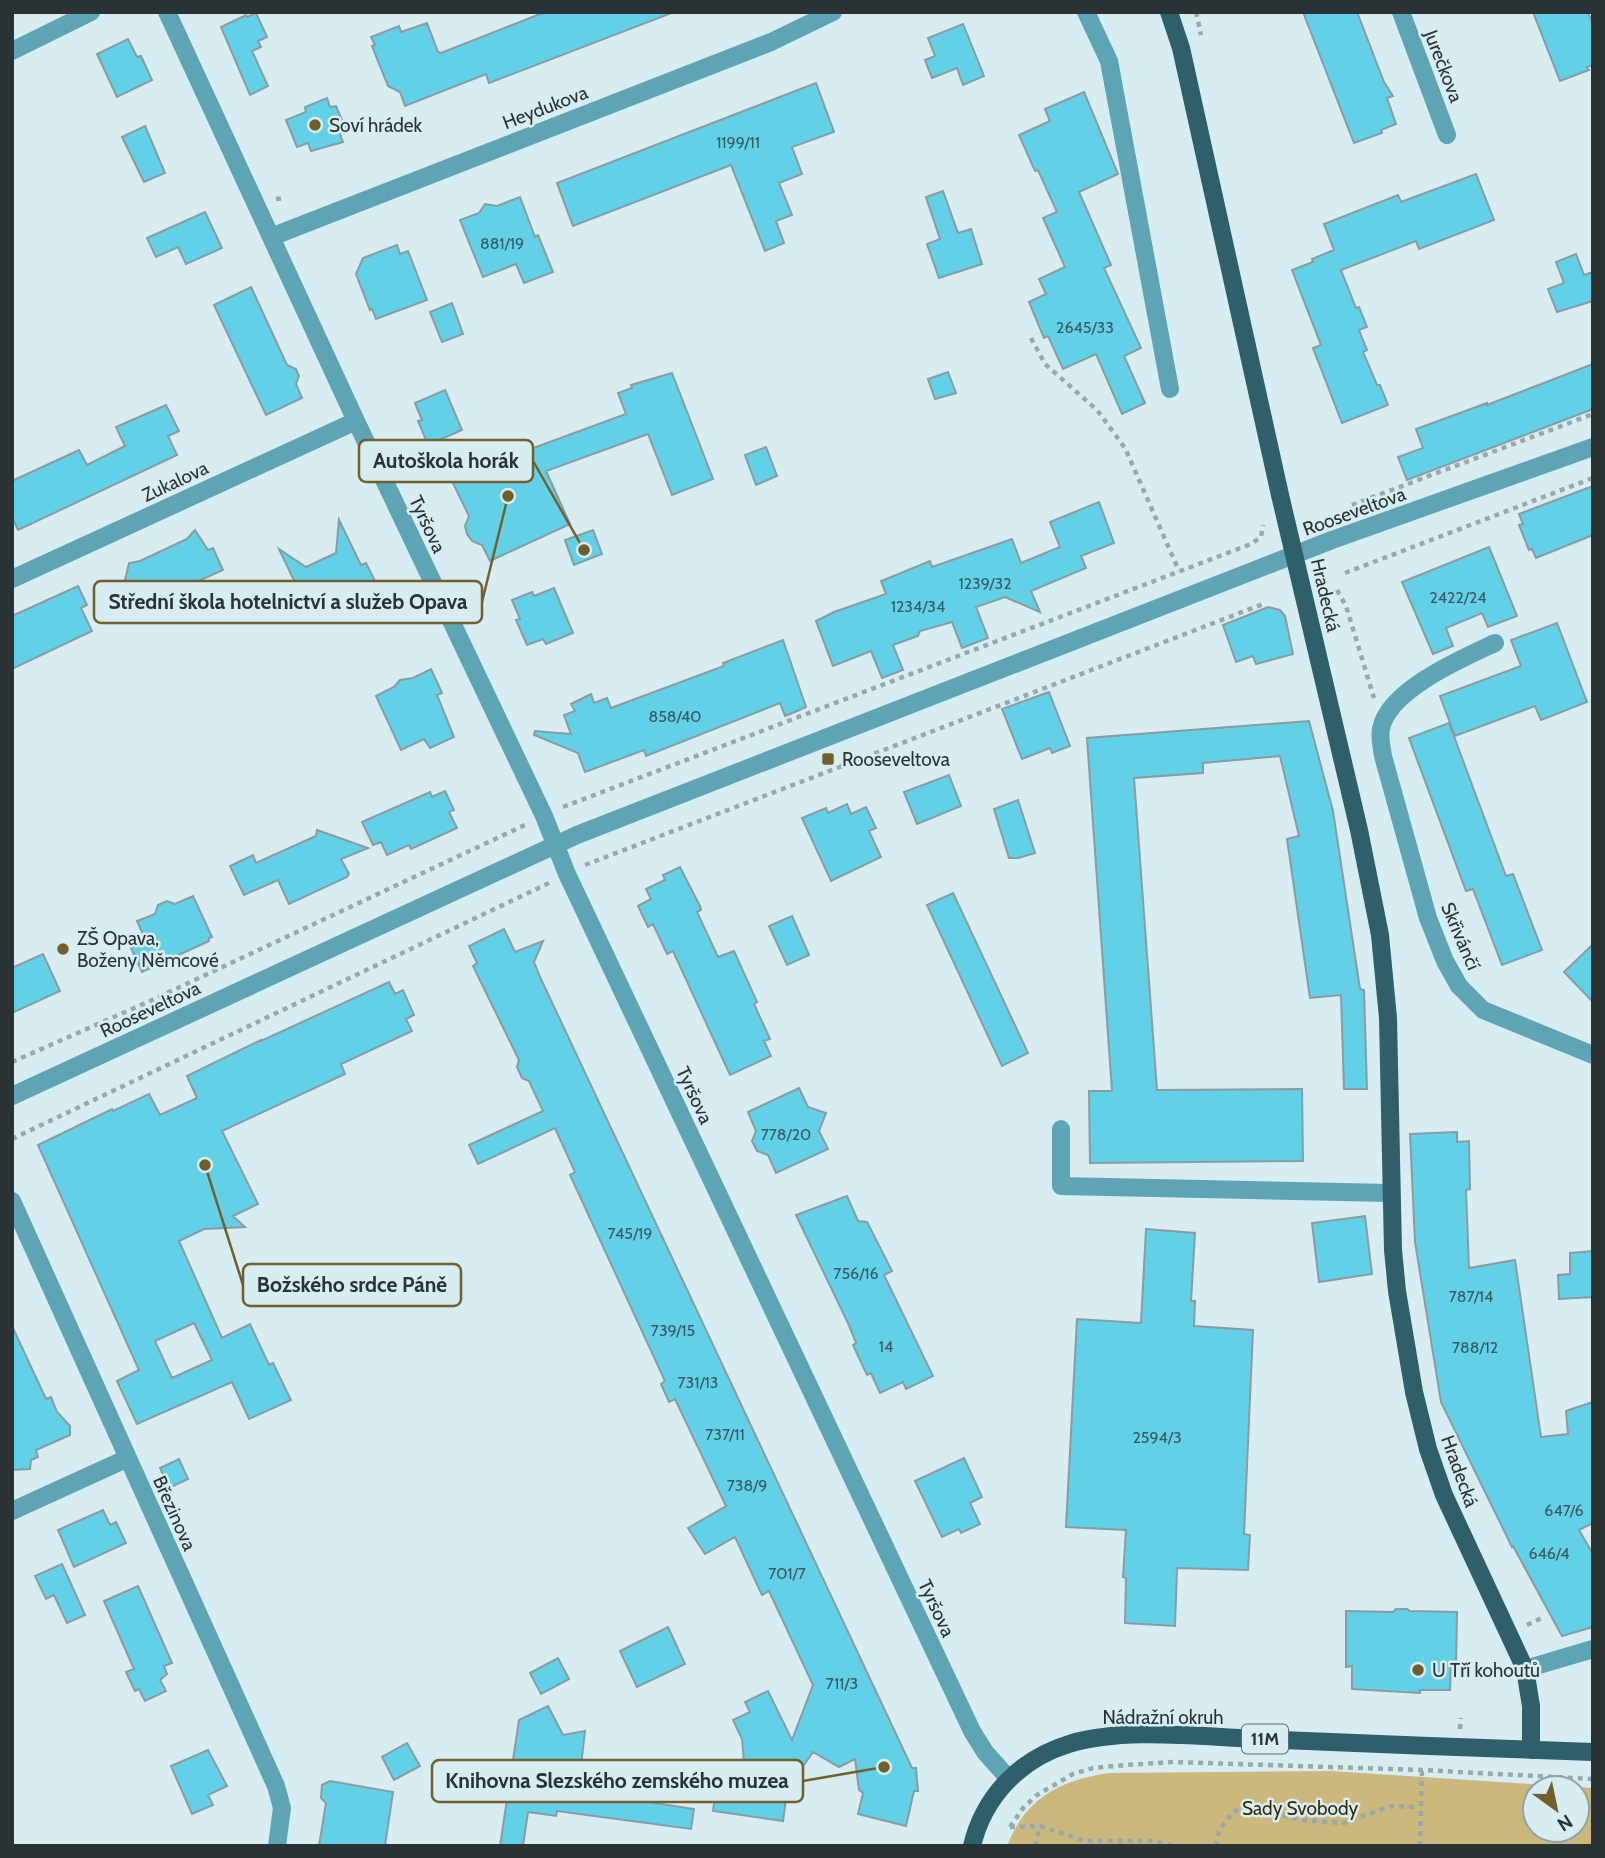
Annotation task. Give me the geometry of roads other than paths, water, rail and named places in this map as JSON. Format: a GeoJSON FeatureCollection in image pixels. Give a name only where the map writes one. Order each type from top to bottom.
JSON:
{"type":"FeatureCollection","features":[{"type":"Feature","properties":{"kind":"main road","name":"Hradecká"},"geometry":{"type":"LineString","coordinates":[[1169,12],[1181,48],[1359,830],[1380,936],[1387,994],[1390,1194],[1397,1291],[1414,1392],[1428,1449],[1457,1525],[1510,1633],[1524,1669],[1531,1706],[1531,1750]]}},
{"type":"Feature","properties":{"kind":"main road","name":"Nádražní okruh"},"geometry":{"type":"LineString","coordinates":[[972,1846],[984,1812],[1009,1779],[1024,1766],[1046,1753],[1099,1737],[1173,1736],[1531,1750]]}},
{"type":"Feature","properties":{"kind":"main road","name":"11M"},"geometry":{"type":"LineString","coordinates":[[1531,1750],[1593,1752]]}},
{"type":"Feature","properties":{"kind":"street"},"geometry":{"type":"LineString","coordinates":[[12,51],[91,12]]}},
{"type":"Feature","properties":{"kind":"street","name":"Tyršova"},"geometry":{"type":"LineString","coordinates":[[167,12],[356,421],[557,844],[567,874],[972,1731],[985,1752],[1009,1779]]}},
{"type":"Feature","properties":{"kind":"street","name":"Heydukova"},"geometry":{"type":"LineString","coordinates":[[271,237],[771,42],[833,12]]}},
{"type":"Feature","properties":{"kind":"street"},"geometry":{"type":"LineString","coordinates":[[1086,12],[1109,61],[1170,389]]}},
{"type":"Feature","properties":{"kind":"street","name":"Jurečkova"},"geometry":{"type":"LineString","coordinates":[[1401,12],[1447,135]]}},
{"type":"Feature","properties":{"kind":"street","name":"Zukalova"},"geometry":{"type":"LineString","coordinates":[[12,579],[356,421]]}},
{"type":"Feature","properties":{"kind":"street","name":"Rooseveltova"},"geometry":{"type":"LineString","coordinates":[[12,1097],[557,844],[1295,555],[1593,447]]}},
{"type":"Feature","properties":{"kind":"street","name":"Skřivánčí"},"geometry":{"type":"LineString","coordinates":[[1496,643],[1466,656],[1422,681],[1387,715],[1381,729],[1383,756],[1428,918],[1445,961],[1459,986],[1483,1010],[1593,1055]]}},
{"type":"Feature","properties":{"kind":"street"},"geometry":{"type":"LineString","coordinates":[[1061,1129],[1061,1186],[1390,1194]]}},
{"type":"Feature","properties":{"kind":"street","name":"Březinova"},"geometry":{"type":"LineString","coordinates":[[12,1201],[276,1786],[282,1808],[277,1846]]}},
{"type":"Feature","properties":{"kind":"street"},"geometry":{"type":"LineString","coordinates":[[12,1511],[128,1458]]}},
{"type":"Feature","properties":{"kind":"street"},"geometry":{"type":"LineString","coordinates":[[1524,1669],[1593,1649]]}},
{"type":"Feature","properties":{"kind":"place","name":"Soví hrádek"},"geometry":{"type":"Point","coordinates":[315,125]}},
{"type":"Feature","properties":{"kind":"place","name":"Střední škola hotelnictví a služeb Opava"},"geometry":{"type":"Point","coordinates":[508,496]}},
{"type":"Feature","properties":{"kind":"place","name":"Autoškola horák"},"geometry":{"type":"Point","coordinates":[584,550]}},
{"type":"Feature","properties":{"kind":"place","name":"Rooseveltova"},"geometry":{"type":"Point","coordinates":[828,759]}},
{"type":"Feature","properties":{"kind":"place","name":"ZŠ Opava, Boženy Němcové"},"geometry":{"type":"Point","coordinates":[63,949]}},
{"type":"Feature","properties":{"kind":"place","name":"Božského srdce Páně"},"geometry":{"type":"Point","coordinates":[205,1165]}},
{"type":"Feature","properties":{"kind":"place","name":"U Tří kohoutů"},"geometry":{"type":"Point","coordinates":[1418,1670]}},
{"type":"Feature","properties":{"kind":"place","name":"Knihovna Slezského zemského muzea"},"geometry":{"type":"Point","coordinates":[884,1767]}},
{"type":"Feature","properties":{"kind":"park label","name":"Sady Svobody"},"geometry":{"type":"Point","coordinates":[1300,1808]}}]}
